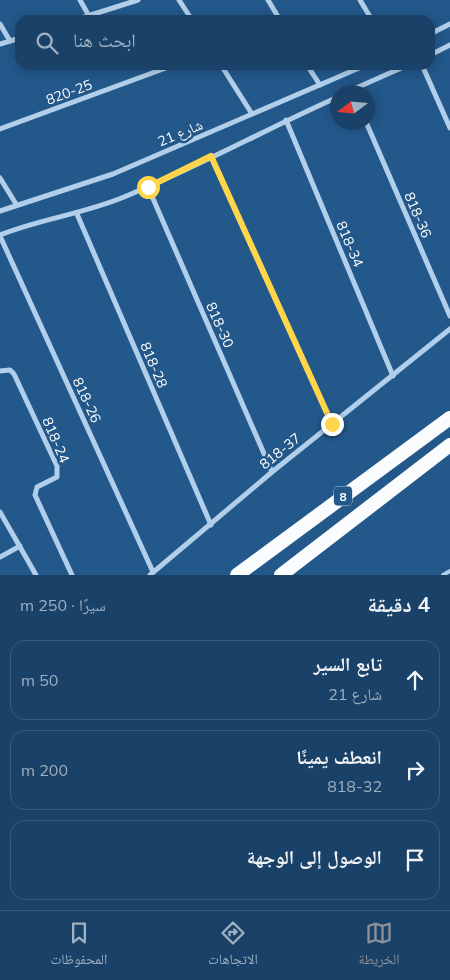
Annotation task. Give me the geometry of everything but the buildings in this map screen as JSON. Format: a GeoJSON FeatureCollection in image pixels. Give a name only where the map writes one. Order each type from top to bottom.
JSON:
{"type":"FeatureCollection","features":[{"type":"Feature","properties":{"kind":"highway","name":"8"},"geometry":{"type":"LineString","coordinates":[[237,575],[450,418]]}},
{"type":"Feature","properties":{"kind":"highway","name":"8"},"geometry":{"type":"LineString","coordinates":[[281,575],[450,445]]}},
{"type":"Feature","properties":{"kind":"street"},"geometry":{"type":"LineString","coordinates":[[80,0],[88,15]]}},
{"type":"Feature","properties":{"kind":"street"},"geometry":{"type":"LineString","coordinates":[[92,15],[138,0]]}},
{"type":"Feature","properties":{"kind":"street"},"geometry":{"type":"LineString","coordinates":[[179,0],[189,15]]}},
{"type":"Feature","properties":{"kind":"street"},"geometry":{"type":"LineString","coordinates":[[268,0],[277,15]]}},
{"type":"Feature","properties":{"kind":"street"},"geometry":{"type":"LineString","coordinates":[[360,0],[369,15]]}},
{"type":"Feature","properties":{"kind":"street"},"geometry":{"type":"LineString","coordinates":[[0,24],[10,41]]}},
{"type":"Feature","properties":{"kind":"street"},"geometry":{"type":"LineString","coordinates":[[435,32],[450,24]]}},
{"type":"Feature","properties":{"kind":"street"},"geometry":{"type":"LineString","coordinates":[[0,44],[15,40]]}},
{"type":"Feature","properties":{"kind":"street"},"geometry":{"type":"LineString","coordinates":[[435,52],[450,45]]}},
{"type":"Feature","properties":{"kind":"street","name":"820-25"},"geometry":{"type":"LineString","coordinates":[[0,129],[160,70]]}},
{"type":"Feature","properties":{"kind":"street"},"geometry":{"type":"LineString","coordinates":[[223,70],[252,114]]}},
{"type":"Feature","properties":{"kind":"street"},"geometry":{"type":"LineString","coordinates":[[311,70],[320,85]]}},
{"type":"Feature","properties":{"kind":"street","name":"شارع 21"},"geometry":{"type":"LineString","coordinates":[[0,210],[113,174],[354,70]]}},
{"type":"Feature","properties":{"kind":"street"},"geometry":{"type":"LineString","coordinates":[[366,85],[397,70]]}},
{"type":"Feature","properties":{"kind":"street"},"geometry":{"type":"LineString","coordinates":[[424,70],[450,128]]}},
{"type":"Feature","properties":{"kind":"street"},"geometry":{"type":"LineString","coordinates":[[0,236],[25,226],[77,214],[148,187],[330,101]]}},
{"type":"Feature","properties":{"kind":"street","name":"818-34"},"geometry":{"type":"LineString","coordinates":[[286,120],[393,376]]}},
{"type":"Feature","properties":{"kind":"street","name":"818-36"},"geometry":{"type":"LineString","coordinates":[[369,130],[450,316]]}},
{"type":"Feature","properties":{"kind":"street"},"geometry":{"type":"LineString","coordinates":[[211,156],[332,424]]}},
{"type":"Feature","properties":{"kind":"street"},"geometry":{"type":"LineString","coordinates":[[0,178],[16,204]]}},
{"type":"Feature","properties":{"kind":"street","name":"818-30"},"geometry":{"type":"LineString","coordinates":[[148,187],[272,472]]}},
{"type":"Feature","properties":{"kind":"street","name":"818-28"},"geometry":{"type":"LineString","coordinates":[[77,214],[211,524]]}},
{"type":"Feature","properties":{"kind":"street","name":"818-26"},"geometry":{"type":"LineString","coordinates":[[0,236],[152,574]]}},
{"type":"Feature","properties":{"kind":"street","name":"818-37"},"geometry":{"type":"LineString","coordinates":[[152,574],[272,472],[450,329]]}},
{"type":"Feature","properties":{"kind":"street","name":"818-24"},"geometry":{"type":"LineString","coordinates":[[0,371],[10,370],[14,374],[58,466],[57,477],[37,486],[35,496],[72,575]]}},
{"type":"Feature","properties":{"kind":"street"},"geometry":{"type":"LineString","coordinates":[[0,512],[36,575]]}},
{"type":"Feature","properties":{"kind":"street"},"geometry":{"type":"LineString","coordinates":[[0,557],[20,546]]}},
{"type":"Feature","properties":{"kind":"lane"},"geometry":{"type":"LineString","coordinates":[[443,575],[450,571]]}},
{"type":"Feature","properties":{"kind":"route"},"geometry":{"type":"LineString","coordinates":[[148,187],[211,156],[332,424]]}}]}
